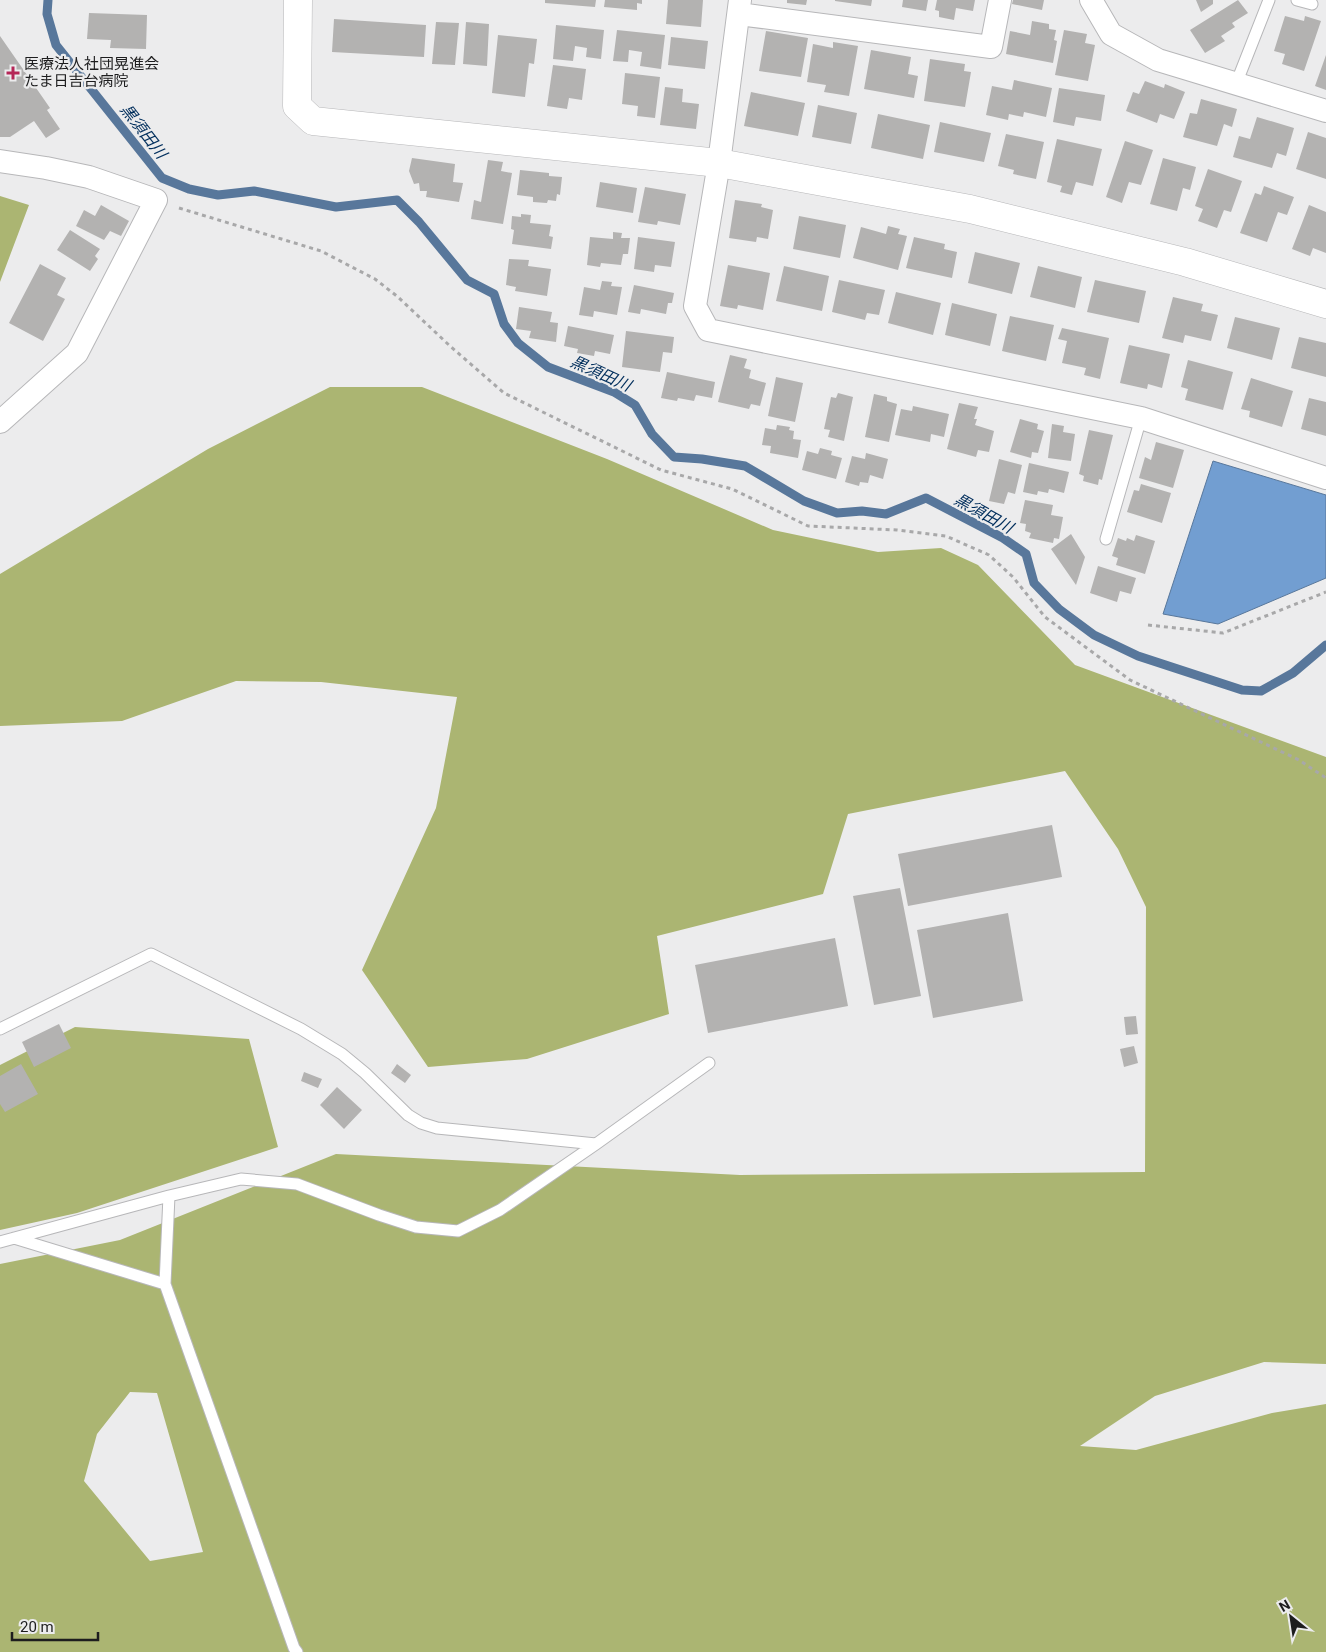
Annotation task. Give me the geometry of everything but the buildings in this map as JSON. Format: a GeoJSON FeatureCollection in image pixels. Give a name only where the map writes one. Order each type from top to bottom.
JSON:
{"type":"FeatureCollection","features":[{"type":"Feature","properties":{"kind":"street"},"geometry":{"type":"LineString","coordinates":[[298,0],[297,106],[313,121],[719,163],[970,209],[1185,262],[1326,304]]}},
{"type":"Feature","properties":{"kind":"street"},"geometry":{"type":"LineString","coordinates":[[1000,0],[991,47],[740,7],[719,163],[694,306],[708,330],[1140,418],[1326,478]]}},
{"type":"Feature","properties":{"kind":"street"},"geometry":{"type":"LineString","coordinates":[[1092,0],[1112,34],[1158,60],[1326,111]]}},
{"type":"Feature","properties":{"kind":"street"},"geometry":{"type":"LineString","coordinates":[[0,161],[89,177],[156,200],[76,353],[0,422]]}},
{"type":"Feature","properties":{"kind":"lane"},"geometry":{"type":"LineString","coordinates":[[1236,84],[1269,0]]}},
{"type":"Feature","properties":{"kind":"lane"},"geometry":{"type":"LineString","coordinates":[[1297,0],[1312,4]]}},
{"type":"Feature","properties":{"kind":"lane"},"geometry":{"type":"LineString","coordinates":[[1106,539],[1140,418]]}},
{"type":"Feature","properties":{"kind":"lane"},"geometry":{"type":"LineString","coordinates":[[0,1029],[151,954],[301,1029],[342,1054],[365,1073],[408,1115],[421,1123],[437,1128],[596,1144]]}},
{"type":"Feature","properties":{"kind":"lane"},"geometry":{"type":"LineString","coordinates":[[0,1242],[169,1196],[241,1179],[297,1184],[379,1216],[416,1227],[458,1231],[500,1210],[709,1063]]}},
{"type":"Feature","properties":{"kind":"lane"},"geometry":{"type":"LineString","coordinates":[[169,1196],[165,1284],[297,1652]]}},
{"type":"Feature","properties":{"kind":"lane"},"geometry":{"type":"LineString","coordinates":[[14,1238],[165,1284]]}},
{"type":"Feature","properties":{"kind":"path"},"geometry":{"type":"LineString","coordinates":[[156,200],[321,251],[375,279],[398,297],[504,393],[661,470],[732,489],[808,526],[897,530],[946,536],[989,555],[1013,577],[1045,617],[1130,680],[1298,760],[1326,778]]}},
{"type":"Feature","properties":{"kind":"path"},"geometry":{"type":"LineString","coordinates":[[1148,625],[1223,634],[1326,592]]}},
{"type":"Feature","properties":{"kind":"green space"},"geometry":{"type":"Polygon","coordinates":[[[0,196],[29,205],[0,282],[0,196]]]}},
{"type":"Feature","properties":{"kind":"green space"},"geometry":{"type":"Polygon","coordinates":[[[330,387],[422,387],[607,459],[773,530],[878,552],[941,548],[978,565],[1075,665],[1326,757],[1326,1364],[1264,1362],[1155,1396],[1080,1446],[1136,1450],[1272,1413],[1326,1404],[1326,1652],[0,1652],[0,1264],[120,1240],[336,1154],[740,1175],[1145,1172],[1146,907],[1118,849],[1065,771],[848,814],[823,894],[657,936],[669,1014],[527,1059],[428,1067],[362,970],[436,808],[457,697],[321,682],[236,681],[122,721],[0,726],[0,574],[208,449],[330,387]],[[130,1392],[97,1434],[84,1481],[150,1561],[203,1552],[157,1393],[130,1392]]]}},
{"type":"Feature","properties":{"kind":"green space"},"geometry":{"type":"Polygon","coordinates":[[[75,1027],[249,1039],[278,1147],[77,1213],[0,1230],[0,1065],[75,1027]]]}},
{"type":"Feature","properties":{"kind":"water"},"geometry":{"type":"Polygon","coordinates":[[[1213,461],[1326,495],[1326,578],[1218,624],[1163,614],[1213,461]]]}},
{"type":"Feature","properties":{"kind":"waterway","name":"黒須田川"},"geometry":{"type":"LineString","coordinates":[[48,0],[47,14],[56,45],[162,178],[189,189],[218,195],[254,191],[336,207],[397,200],[419,222],[467,280],[494,294],[504,324],[518,343],[548,367],[614,392],[635,405],[652,434],[674,457],[702,459],[745,466],[804,501],[837,513],[862,511],[886,514],[926,498],[1003,538],[1026,554],[1034,583],[1059,609],[1094,635],[1138,656],[1242,690],[1261,691],[1293,673],[1326,645]]}},
{"type":"Feature","properties":{"kind":"place","name":"医療法人社団晃進会 たま日吉台病院"},"geometry":{"type":"Point","coordinates":[13,73]}}]}
